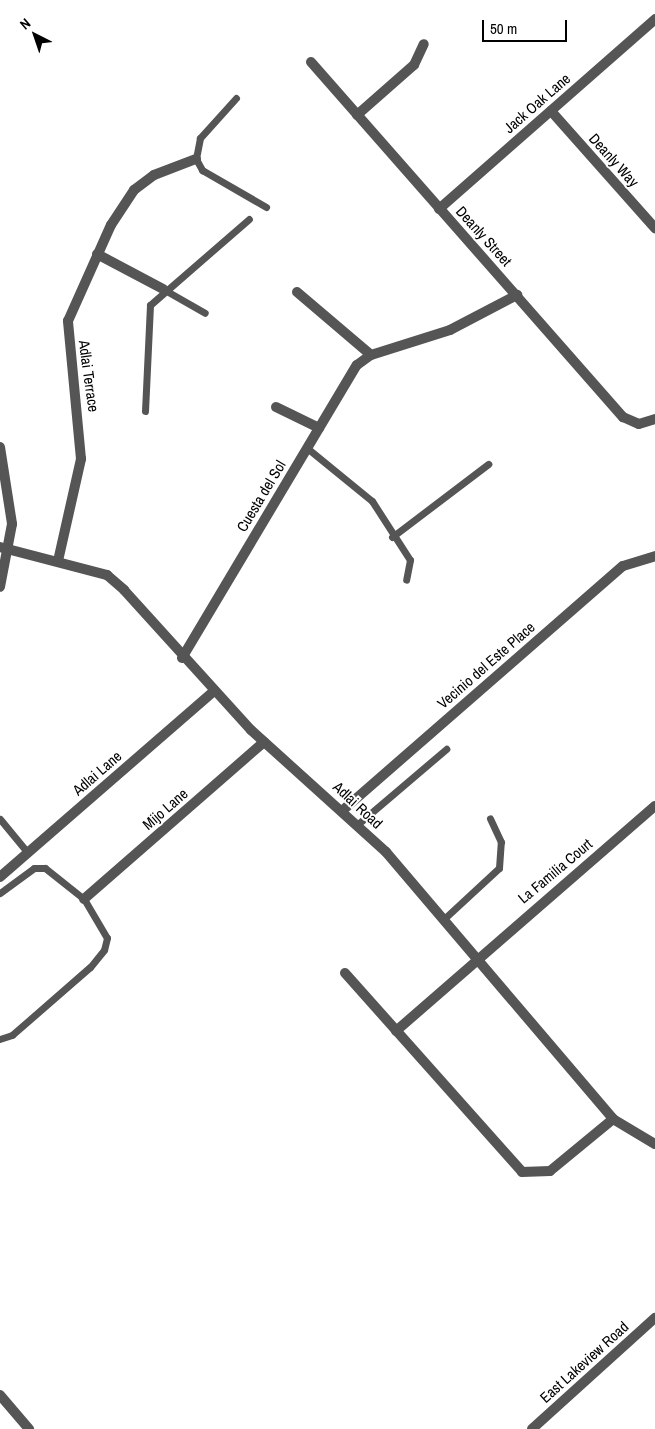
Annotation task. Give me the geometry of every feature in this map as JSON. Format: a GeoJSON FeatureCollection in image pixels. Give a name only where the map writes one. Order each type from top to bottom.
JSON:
{"type":"FeatureCollection","features":[{"type":"Feature","properties":{"kind":"street","name":"Jack Oak Lane"},"geometry":{"type":"LineString","coordinates":[[439,209],[655,19]]}},
{"type":"Feature","properties":{"kind":"street"},"geometry":{"type":"LineString","coordinates":[[357,115],[414,65],[424,44]]}},
{"type":"Feature","properties":{"kind":"street","name":"Deanly Street"},"geometry":{"type":"LineString","coordinates":[[311,62],[623,417],[639,424],[655,419]]}},
{"type":"Feature","properties":{"kind":"street","name":"Deanly Way"},"geometry":{"type":"LineString","coordinates":[[551,111],[655,228]]}},
{"type":"Feature","properties":{"kind":"street","name":"Adlai Terrace"},"geometry":{"type":"LineString","coordinates":[[58,560],[81,459],[68,321],[97,254],[134,190],[154,174],[196,159]]}},
{"type":"Feature","properties":{"kind":"street"},"geometry":{"type":"LineString","coordinates":[[97,254],[163,289]]}},
{"type":"Feature","properties":{"kind":"street"},"geometry":{"type":"LineString","coordinates":[[297,292],[371,355]]}},
{"type":"Feature","properties":{"kind":"street","name":"Cuesta del Sol"},"geometry":{"type":"LineString","coordinates":[[182,658],[357,365],[371,355],[450,330],[517,295]]}},
{"type":"Feature","properties":{"kind":"street"},"geometry":{"type":"LineString","coordinates":[[276,407],[319,428]]}},
{"type":"Feature","properties":{"kind":"street"},"geometry":{"type":"LineString","coordinates":[[0,447],[12,524],[5,548],[0,587]]}},
{"type":"Feature","properties":{"kind":"street","name":"Adlai Road"},"geometry":{"type":"LineString","coordinates":[[5,548],[58,560],[107,575],[182,658],[264,742],[344,810],[446,917],[474,960],[613,1119],[655,1144]]}},
{"type":"Feature","properties":{"kind":"street","name":"Vecinio del Este Place"},"geometry":{"type":"LineString","coordinates":[[344,810],[623,566],[655,556]]}},
{"type":"Feature","properties":{"kind":"street","name":"Adlai Lane"},"geometry":{"type":"LineString","coordinates":[[0,877],[214,691]]}},
{"type":"Feature","properties":{"kind":"street","name":"Mijo Lane"},"geometry":{"type":"LineString","coordinates":[[84,899],[264,742]]}},
{"type":"Feature","properties":{"kind":"street","name":"La Familia Court"},"geometry":{"type":"LineString","coordinates":[[396,1031],[474,960],[655,806]]}},
{"type":"Feature","properties":{"kind":"street"},"geometry":{"type":"LineString","coordinates":[[345,973],[522,1172],[550,1171],[613,1119]]}},
{"type":"Feature","properties":{"kind":"street","name":"East Lakeview Road"},"geometry":{"type":"LineString","coordinates":[[532,1429],[655,1318]]}},
{"type":"Feature","properties":{"kind":"street"},"geometry":{"type":"LineString","coordinates":[[0,1395],[30,1429]]}},
{"type":"Feature","properties":{"kind":"lane"},"geometry":{"type":"LineString","coordinates":[[236,98],[200,138],[196,159],[202,170],[266,207]]}},
{"type":"Feature","properties":{"kind":"lane"},"geometry":{"type":"LineString","coordinates":[[145,411],[150,305],[163,289],[184,278],[249,219]]}},
{"type":"Feature","properties":{"kind":"lane"},"geometry":{"type":"LineString","coordinates":[[163,289],[205,313]]}},
{"type":"Feature","properties":{"kind":"lane"},"geometry":{"type":"LineString","coordinates":[[307,448],[372,501],[392,537],[410,560],[406,580]]}},
{"type":"Feature","properties":{"kind":"lane"},"geometry":{"type":"LineString","coordinates":[[392,537],[488,464]]}},
{"type":"Feature","properties":{"kind":"lane"},"geometry":{"type":"LineString","coordinates":[[358,824],[446,749]]}},
{"type":"Feature","properties":{"kind":"lane"},"geometry":{"type":"LineString","coordinates":[[446,917],[498,868],[501,842],[490,818]]}},
{"type":"Feature","properties":{"kind":"lane"},"geometry":{"type":"LineString","coordinates":[[0,819],[28,853]]}},
{"type":"Feature","properties":{"kind":"lane"},"geometry":{"type":"LineString","coordinates":[[0,893],[34,868],[46,868],[84,899],[106,933],[101,956],[62,994],[0,1039]]}}]}
